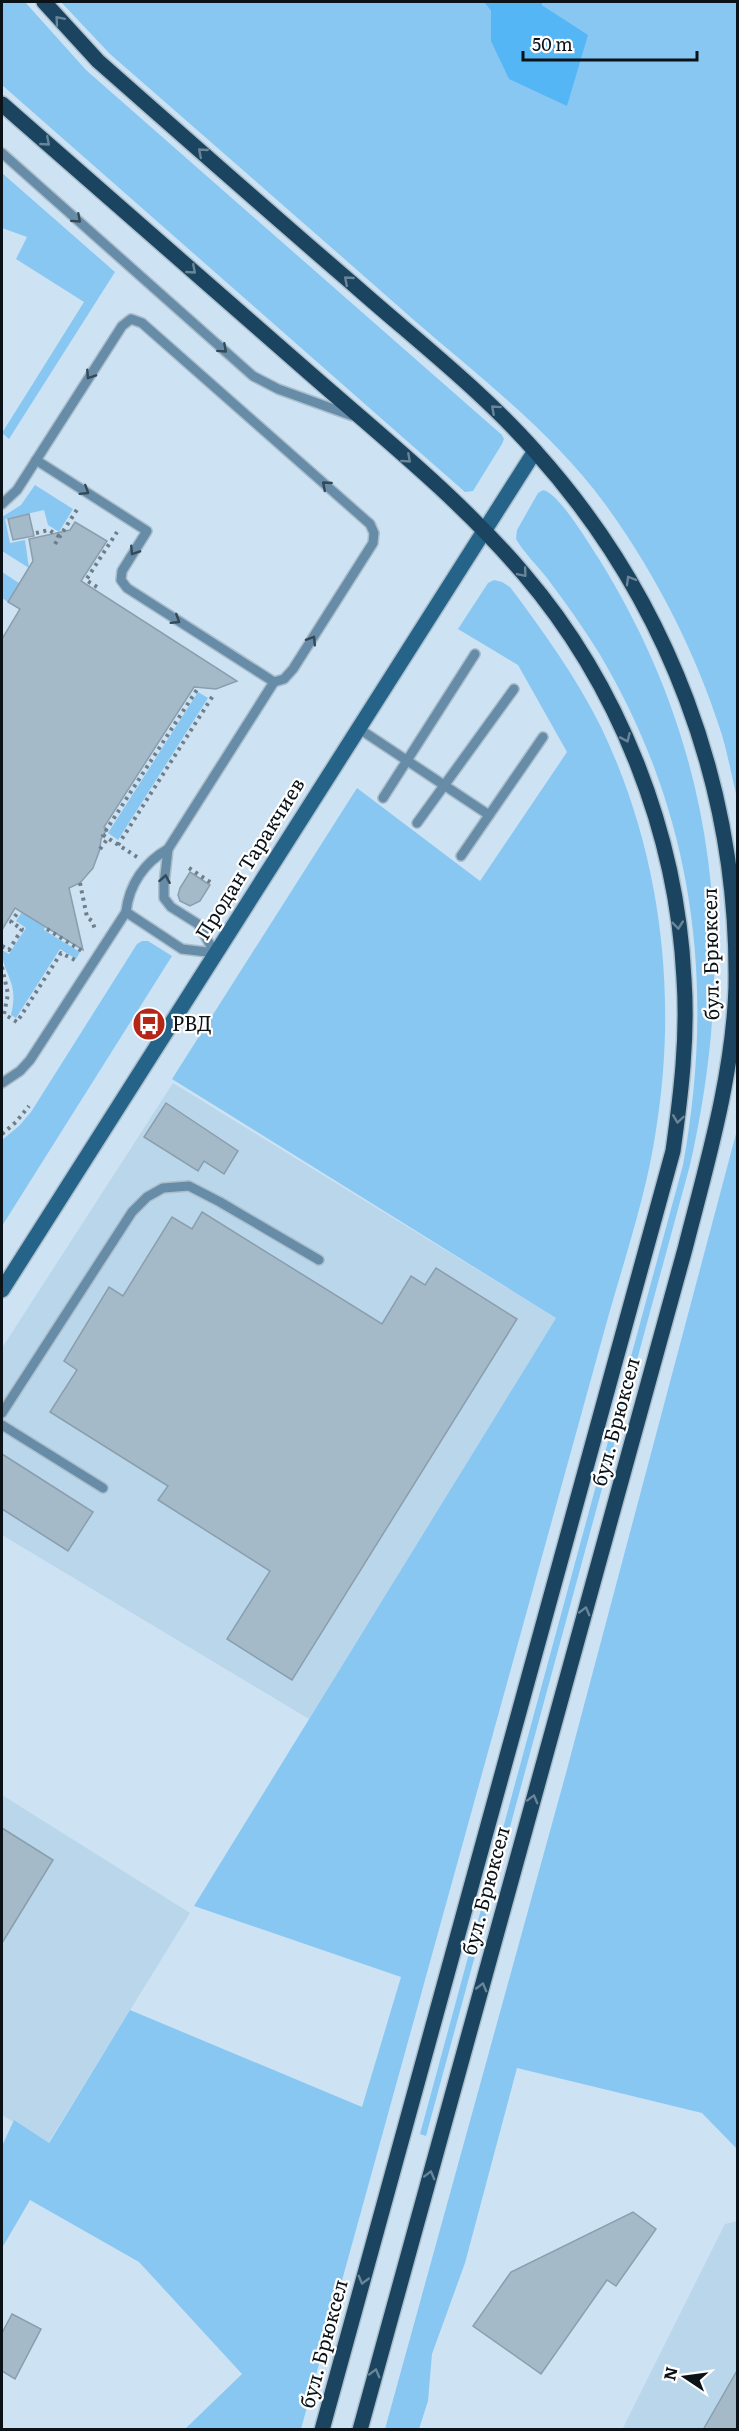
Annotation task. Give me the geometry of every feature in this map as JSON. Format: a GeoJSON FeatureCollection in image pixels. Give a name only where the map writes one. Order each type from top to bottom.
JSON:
{"type":"FeatureCollection","features":[{"type":"Feature","properties":{"kind":"main road","name":"бул. Брюксел"},"geometry":{"type":"LineString","coordinates":[[44,2],[98,61],[475,392],[535,451],[603,535],[659,631],[684,686],[702,741],[723,822],[731,883],[736,986],[733,1032],[721,1108],[685,1249],[360,2430]]}},
{"type":"Feature","properties":{"kind":"main road","name":"бул. Брюксел"},"geometry":{"type":"LineString","coordinates":[[2,104],[363,420],[484,530],[525,576],[570,635],[597,678],[627,740],[662,840],[676,906],[684,978],[685,1048],[673,1151],[322,2430]]}},
{"type":"Feature","properties":{"kind":"street","name":"Продан Таракчиев"},"geometry":{"type":"LineString","coordinates":[[2,1290],[535,451]]}},
{"type":"Feature","properties":{"kind":"lane"},"geometry":{"type":"LineString","coordinates":[[2,153],[254,376],[278,389],[363,420]]}},
{"type":"Feature","properties":{"kind":"lane"},"geometry":{"type":"LineString","coordinates":[[2,504],[17,490],[122,326],[131,319],[137,320],[370,524],[374,533],[373,543],[293,669],[284,679],[274,682],[168,849],[164,898],[171,907],[198,924],[215,953]]}},
{"type":"Feature","properties":{"kind":"lane"},"geometry":{"type":"LineString","coordinates":[[36,460],[147,531],[122,570],[121,580],[127,588],[274,682]]}},
{"type":"Feature","properties":{"kind":"lane"},"geometry":{"type":"LineString","coordinates":[[383,798],[475,654]]}},
{"type":"Feature","properties":{"kind":"lane"},"geometry":{"type":"LineString","coordinates":[[417,823],[514,689]]}},
{"type":"Feature","properties":{"kind":"lane"},"geometry":{"type":"LineString","coordinates":[[358,728],[489,815]]}},
{"type":"Feature","properties":{"kind":"lane"},"geometry":{"type":"LineString","coordinates":[[461,856],[543,738]]}},
{"type":"Feature","properties":{"kind":"lane"},"geometry":{"type":"LineString","coordinates":[[2,1083],[20,1071],[30,1060],[126,912],[127,900],[139,875],[156,855],[168,849]]}},
{"type":"Feature","properties":{"kind":"lane"},"geometry":{"type":"LineString","coordinates":[[126,912],[182,949],[215,953]]}},
{"type":"Feature","properties":{"kind":"lane"},"geometry":{"type":"LineString","coordinates":[[2,1413],[132,1212],[147,1197],[163,1188],[189,1186],[319,1260]]}},
{"type":"Feature","properties":{"kind":"lane"},"geometry":{"type":"LineString","coordinates":[[2,1425],[104,1488]]}},
{"type":"Feature","properties":{"kind":"path"},"geometry":{"type":"LineString","coordinates":[[55,544],[78,508]]}},
{"type":"Feature","properties":{"kind":"path"},"geometry":{"type":"LineString","coordinates":[[36,533],[49,530],[60,537]]}},
{"type":"Feature","properties":{"kind":"path"},"geometry":{"type":"LineString","coordinates":[[97,587],[86,580],[117,532]]}},
{"type":"Feature","properties":{"kind":"path"},"geometry":{"type":"LineString","coordinates":[[198,688],[103,836],[118,845],[214,694]]}},
{"type":"Feature","properties":{"kind":"path"},"geometry":{"type":"LineString","coordinates":[[100,849],[108,838]]}},
{"type":"Feature","properties":{"kind":"path"},"geometry":{"type":"LineString","coordinates":[[189,868],[213,884]]}},
{"type":"Feature","properties":{"kind":"path"},"geometry":{"type":"LineString","coordinates":[[80,883],[87,917],[94,926],[93,938]]}},
{"type":"Feature","properties":{"kind":"path"},"geometry":{"type":"LineString","coordinates":[[2,946],[9,950],[22,929],[12,922],[18,912]]}},
{"type":"Feature","properties":{"kind":"path"},"geometry":{"type":"LineString","coordinates":[[47,929],[84,952]]}},
{"type":"Feature","properties":{"kind":"path"},"geometry":{"type":"LineString","coordinates":[[2,967],[8,994],[4,1014],[17,1022],[61,953],[74,961],[80,959],[88,945]]}},
{"type":"Feature","properties":{"kind":"path"},"geometry":{"type":"LineString","coordinates":[[2,1134],[29,1106]]}},
{"type":"Feature","properties":{"kind":"shaded area"},"geometry":{"type":"Polygon","coordinates":[[[2,2],[25,2],[86,70],[502,435],[504,439],[502,444],[473,491],[465,492],[2,85],[2,2]]]}},
{"type":"Feature","properties":{"kind":"shaded area"},"geometry":{"type":"Polygon","coordinates":[[[61,2],[484,2],[491,11],[491,41],[587,35],[542,5],[542,2],[737,2],[737,798],[712,704],[687,644],[641,558],[585,478],[540,430],[491,385],[110,54],[61,2]]]}},
{"type":"Feature","properties":{"kind":"shaded area"},"geometry":{"type":"Polygon","coordinates":[[[484,2],[542,2],[542,5],[588,35],[567,106],[509,79],[491,41],[491,11],[484,2]]]}},
{"type":"Feature","properties":{"kind":"shaded area"},"geometry":{"type":"Polygon","coordinates":[[[2,173],[115,272],[9,439],[2,433],[84,302],[16,259],[27,237],[2,228],[2,173]]]}},
{"type":"Feature","properties":{"kind":"shaded area"},"geometry":{"type":"Polygon","coordinates":[[[35,485],[73,509],[59,532],[48,525],[44,510],[5,519],[10,543],[25,540],[29,568],[2,551],[2,517],[21,505],[35,485]]]}},
{"type":"Feature","properties":{"kind":"shaded area"},"geometry":{"type":"Polygon","coordinates":[[[543,490],[565,509],[599,559],[639,631],[670,704],[693,778],[707,853],[714,929],[713,1006],[705,1085],[690,1165],[426,2136],[420,2134],[683,1165],[693,1098],[697,1031],[696,965],[689,901],[676,837],[657,775],[631,713],[599,653],[547,578],[516,539],[517,530],[538,493],[543,490]]]}},
{"type":"Feature","properties":{"kind":"shaded area"},"geometry":{"type":"Polygon","coordinates":[[[2,572],[19,583],[8,602],[2,598],[2,572]]]}},
{"type":"Feature","properties":{"kind":"shaded area"},"geometry":{"type":"Polygon","coordinates":[[[494,580],[510,587],[547,637],[581,690],[601,727],[638,824],[651,874],[664,976],[665,1027],[662,1079],[652,1155],[633,1232],[301,2429],[185,2429],[242,2374],[139,2262],[30,2200],[2,2248],[2,2146],[14,2120],[49,2143],[130,2010],[362,2107],[401,1977],[194,1906],[556,1318],[172,1079],[357,788],[480,881],[567,752],[518,665],[458,629],[488,583],[494,580]]]}},
{"type":"Feature","properties":{"kind":"shaded area"},"geometry":{"type":"Polygon","coordinates":[[[198,692],[208,698],[118,840],[108,833],[198,692]]]}},
{"type":"Feature","properties":{"kind":"shaded area"},"geometry":{"type":"Polygon","coordinates":[[[22,912],[45,926],[44,930],[80,952],[76,959],[60,949],[16,1018],[11,1015],[12,986],[2,950],[9,954],[26,928],[16,921],[22,912]]]}},
{"type":"Feature","properties":{"kind":"shaded area"},"geometry":{"type":"Polygon","coordinates":[[[148,941],[172,956],[2,1226],[2,1140],[31,1112],[137,944],[148,941]]]}},
{"type":"Feature","properties":{"kind":"shaded area"},"geometry":{"type":"Polygon","coordinates":[[[173,1083],[556,1318],[309,1719],[2,1535],[2,1348],[173,1083]]]}},
{"type":"Feature","properties":{"kind":"shaded area"},"geometry":{"type":"Polygon","coordinates":[[[737,1130],[737,2166],[736,2148],[702,2113],[517,2068],[465,2263],[432,2354],[428,2401],[419,2429],[385,2429],[566,1773],[737,1130]]]}},
{"type":"Feature","properties":{"kind":"shaded area"},"geometry":{"type":"Polygon","coordinates":[[[2,1795],[190,1913],[48,2143],[2,2115],[2,1795]]]}},
{"type":"Feature","properties":{"kind":"shaded area"},"geometry":{"type":"Polygon","coordinates":[[[737,2221],[737,2429],[622,2430],[725,2224],[737,2221]]]}},
{"type":"Feature","properties":{"kind":"building"},"geometry":{"type":"Polygon","coordinates":[[[29,514],[34,536],[13,540],[8,519],[29,514]]]}},
{"type":"Feature","properties":{"kind":"building"},"geometry":{"type":"Polygon","coordinates":[[[75,522],[107,541],[81,581],[237,681],[216,689],[194,687],[104,827],[107,829],[101,839],[93,868],[80,883],[69,888],[83,950],[15,908],[2,930],[2,639],[20,609],[8,602],[33,561],[29,539],[70,530],[75,522]]]}},
{"type":"Feature","properties":{"kind":"building"},"geometry":{"type":"Polygon","coordinates":[[[190,872],[210,885],[200,901],[190,906],[180,901],[178,895],[190,872]]]}},
{"type":"Feature","properties":{"kind":"building"},"geometry":{"type":"Polygon","coordinates":[[[166,1103],[238,1151],[224,1174],[204,1161],[198,1171],[144,1137],[166,1103]]]}},
{"type":"Feature","properties":{"kind":"building"},"geometry":{"type":"Polygon","coordinates":[[[202,1212],[382,1324],[411,1276],[425,1285],[436,1268],[517,1319],[292,1680],[227,1639],[270,1571],[158,1500],[168,1486],[50,1412],[77,1370],[64,1361],[109,1287],[123,1296],[172,1217],[192,1229],[202,1212]]]}},
{"type":"Feature","properties":{"kind":"building"},"geometry":{"type":"Polygon","coordinates":[[[2,1454],[93,1512],[68,1551],[2,1509],[2,1454]]]}},
{"type":"Feature","properties":{"kind":"building"},"geometry":{"type":"Polygon","coordinates":[[[2,1828],[53,1860],[2,1943],[2,1828]]]}},
{"type":"Feature","properties":{"kind":"building"},"geometry":{"type":"Polygon","coordinates":[[[633,2212],[656,2229],[616,2286],[607,2280],[541,2374],[473,2326],[511,2272],[633,2212]]]}},
{"type":"Feature","properties":{"kind":"building"},"geometry":{"type":"Polygon","coordinates":[[[12,2314],[41,2329],[15,2379],[2,2371],[2,2333],[12,2314]]]}},
{"type":"Feature","properties":{"kind":"building"},"geometry":{"type":"Polygon","coordinates":[[[738,2369],[738,2430],[703,2430],[738,2369]]]}},
{"type":"Feature","properties":{"kind":"place","name":"РВД"},"geometry":{"type":"Point","coordinates":[149,1024]}}]}
